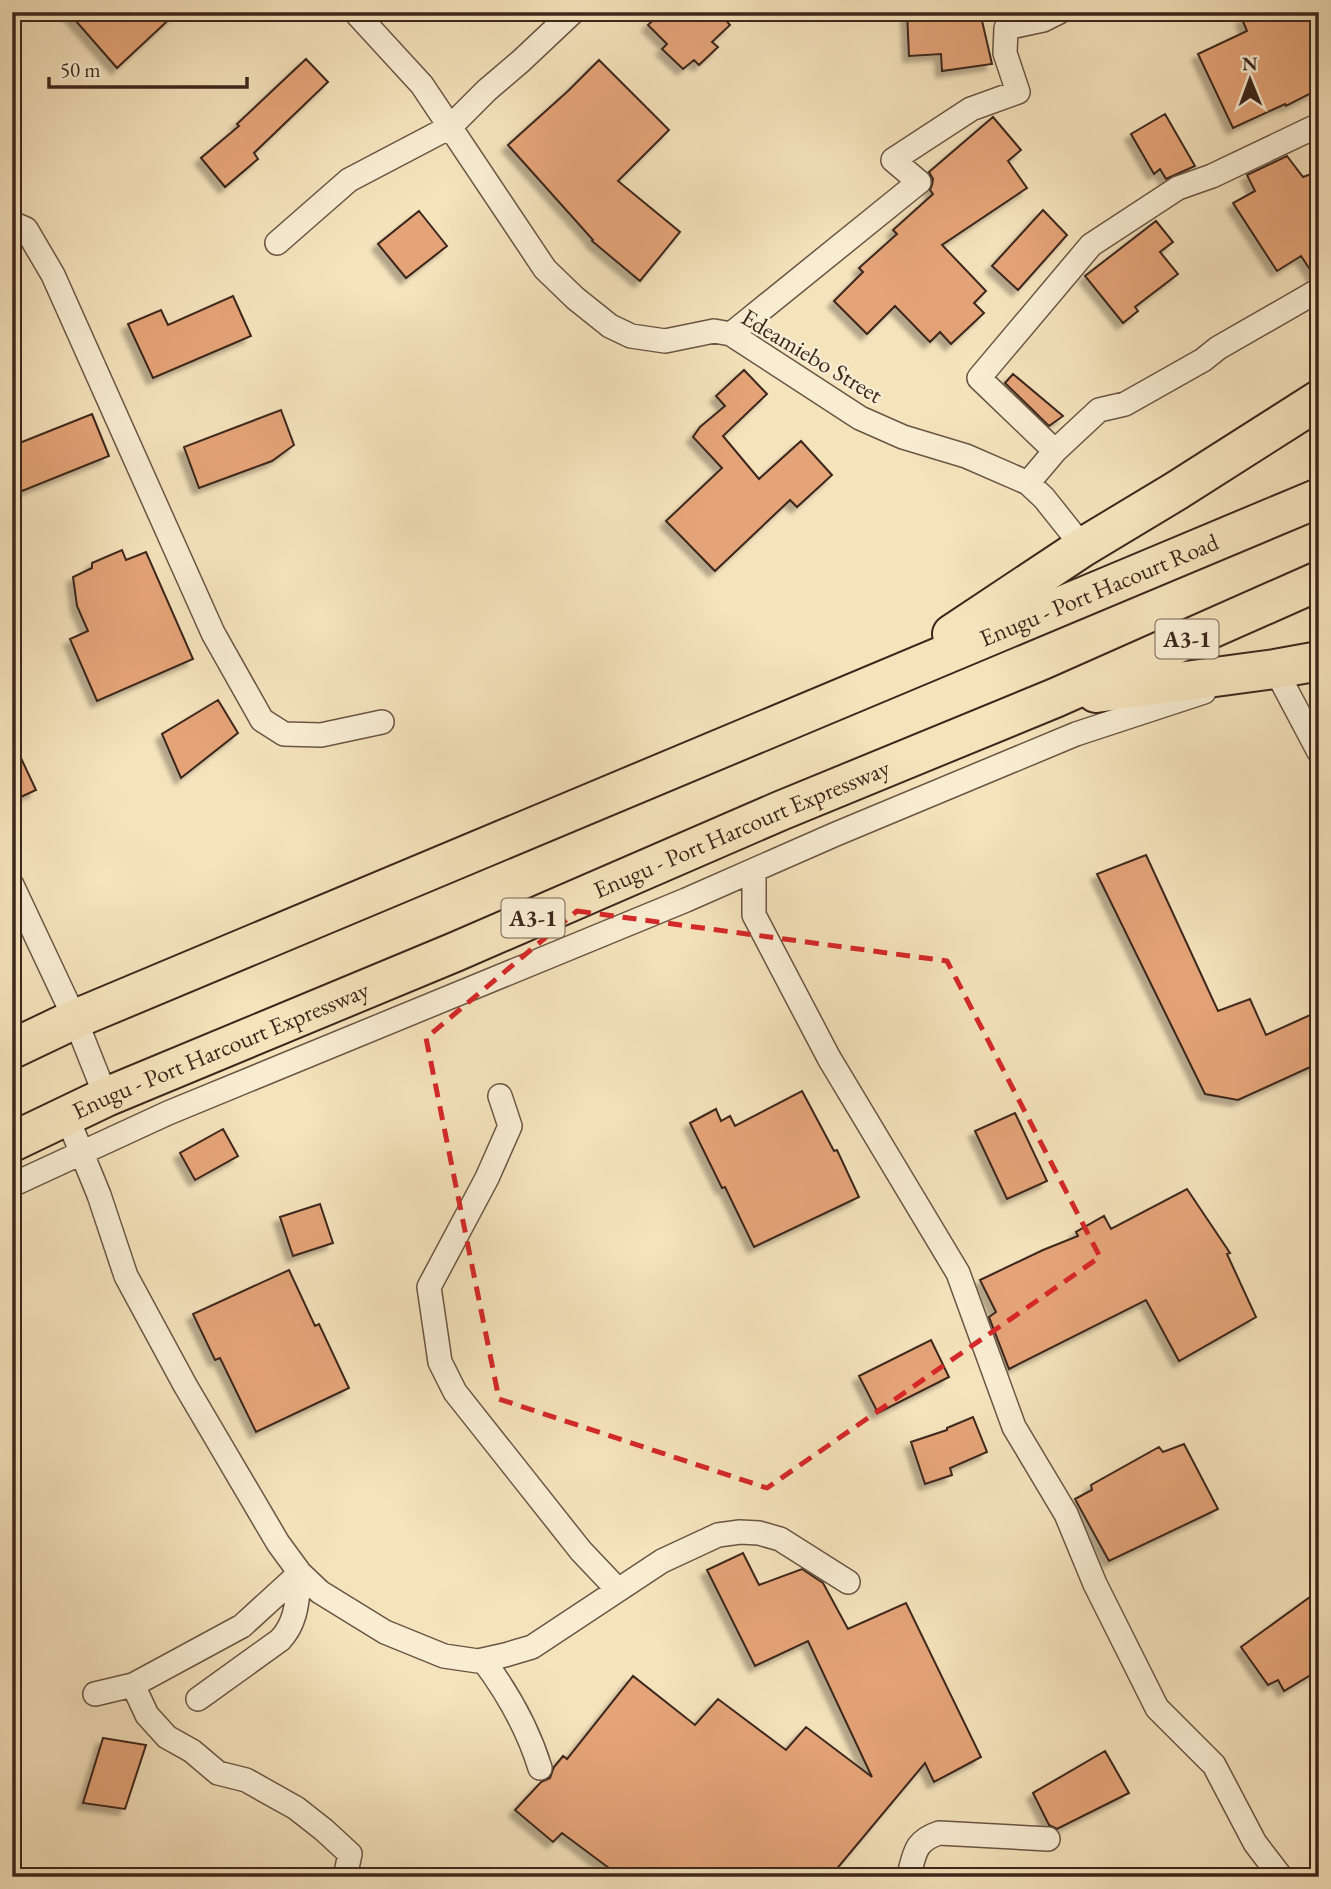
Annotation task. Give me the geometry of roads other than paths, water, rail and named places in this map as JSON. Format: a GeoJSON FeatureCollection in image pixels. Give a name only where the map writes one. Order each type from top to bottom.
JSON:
{"type":"FeatureCollection","features":[{"type":"Feature","properties":{"kind":"highway"},"geometry":{"type":"LineString","coordinates":[[12,1049],[75,1019],[877,683],[1083,547],[1319,400]]}},
{"type":"Feature","properties":{"kind":"highway","name":"Enugu - Port Hacourt Road"},"geometry":{"type":"LineString","coordinates":[[877,683],[1319,498]]}},
{"type":"Feature","properties":{"kind":"highway","name":"Enugu - Port Harcourt Expressway"},"geometry":{"type":"LineString","coordinates":[[12,1142],[106,1097],[455,952],[780,811],[1055,698],[1319,581]]}},
{"type":"Feature","properties":{"kind":"highway"},"geometry":{"type":"LineString","coordinates":[[1055,698],[1275,670],[1319,661]]}},
{"type":"Feature","properties":{"kind":"street","name":"Edeamiebo Street"},"geometry":{"type":"LineString","coordinates":[[355,12],[422,85],[545,269],[610,326],[631,336],[665,341],[714,331],[731,334],[860,418],[903,438],[966,456],[1028,483],[1044,498],[1083,547]]}},
{"type":"Feature","properties":{"kind":"street"},"geometry":{"type":"LineString","coordinates":[[276,243],[349,180],[450,127],[573,12]]}},
{"type":"Feature","properties":{"kind":"street"},"geometry":{"type":"LineString","coordinates":[[731,334],[919,183],[893,160],[971,109],[1018,92],[1005,53],[1006,28],[1043,20],[1059,12]]}},
{"type":"Feature","properties":{"kind":"street"},"geometry":{"type":"LineString","coordinates":[[1055,451],[979,377],[1091,245],[1178,188],[1212,176],[1319,124]]}},
{"type":"Feature","properties":{"kind":"street"},"geometry":{"type":"LineString","coordinates":[[12,223],[26,229],[53,275],[213,633],[262,720],[284,734],[321,735],[382,722]]}},
{"type":"Feature","properties":{"kind":"street"},"geometry":{"type":"LineString","coordinates":[[1028,483],[1055,451],[1099,410],[1125,404],[1319,290]]}},
{"type":"Feature","properties":{"kind":"street"},"geometry":{"type":"LineString","coordinates":[[12,1185],[168,1113],[686,900],[1076,734],[1275,670],[1319,752]]}},
{"type":"Feature","properties":{"kind":"street"},"geometry":{"type":"LineString","coordinates":[[754,870],[754,915],[829,1058],[958,1273],[1014,1427],[1066,1514],[1095,1584],[1157,1708],[1213,1765],[1255,1843],[1281,1877]]}},
{"type":"Feature","properties":{"kind":"street"},"geometry":{"type":"LineString","coordinates":[[12,885],[75,1019],[106,1097]]}},
{"type":"Feature","properties":{"kind":"street"},"geometry":{"type":"LineString","coordinates":[[500,1096],[510,1126],[487,1178],[429,1287],[440,1362],[455,1392],[581,1550],[618,1590]]}},
{"type":"Feature","properties":{"kind":"street"},"geometry":{"type":"LineString","coordinates":[[67,1116],[99,1195],[126,1276],[185,1385],[278,1543],[300,1573],[320,1592],[385,1632],[444,1657],[478,1661],[505,1656],[532,1647],[662,1561],[718,1535],[740,1532],[780,1539],[848,1582]]}},
{"type":"Feature","properties":{"kind":"street"},"geometry":{"type":"LineString","coordinates":[[95,1695],[133,1685],[242,1626],[300,1573]]}},
{"type":"Feature","properties":{"kind":"street"},"geometry":{"type":"LineString","coordinates":[[198,1699],[280,1640],[291,1629],[296,1612],[300,1573]]}},
{"type":"Feature","properties":{"kind":"street"},"geometry":{"type":"LineString","coordinates":[[483,1660],[503,1687],[540,1768]]}},
{"type":"Feature","properties":{"kind":"street"},"geometry":{"type":"LineString","coordinates":[[133,1685],[147,1714],[167,1737],[192,1751],[218,1773],[246,1780],[265,1790],[296,1808],[324,1830],[350,1854],[345,1877]]}},
{"type":"Feature","properties":{"kind":"street"},"geometry":{"type":"LineString","coordinates":[[910,1876],[916,1847],[927,1837],[939,1833],[1048,1839]]}}]}
